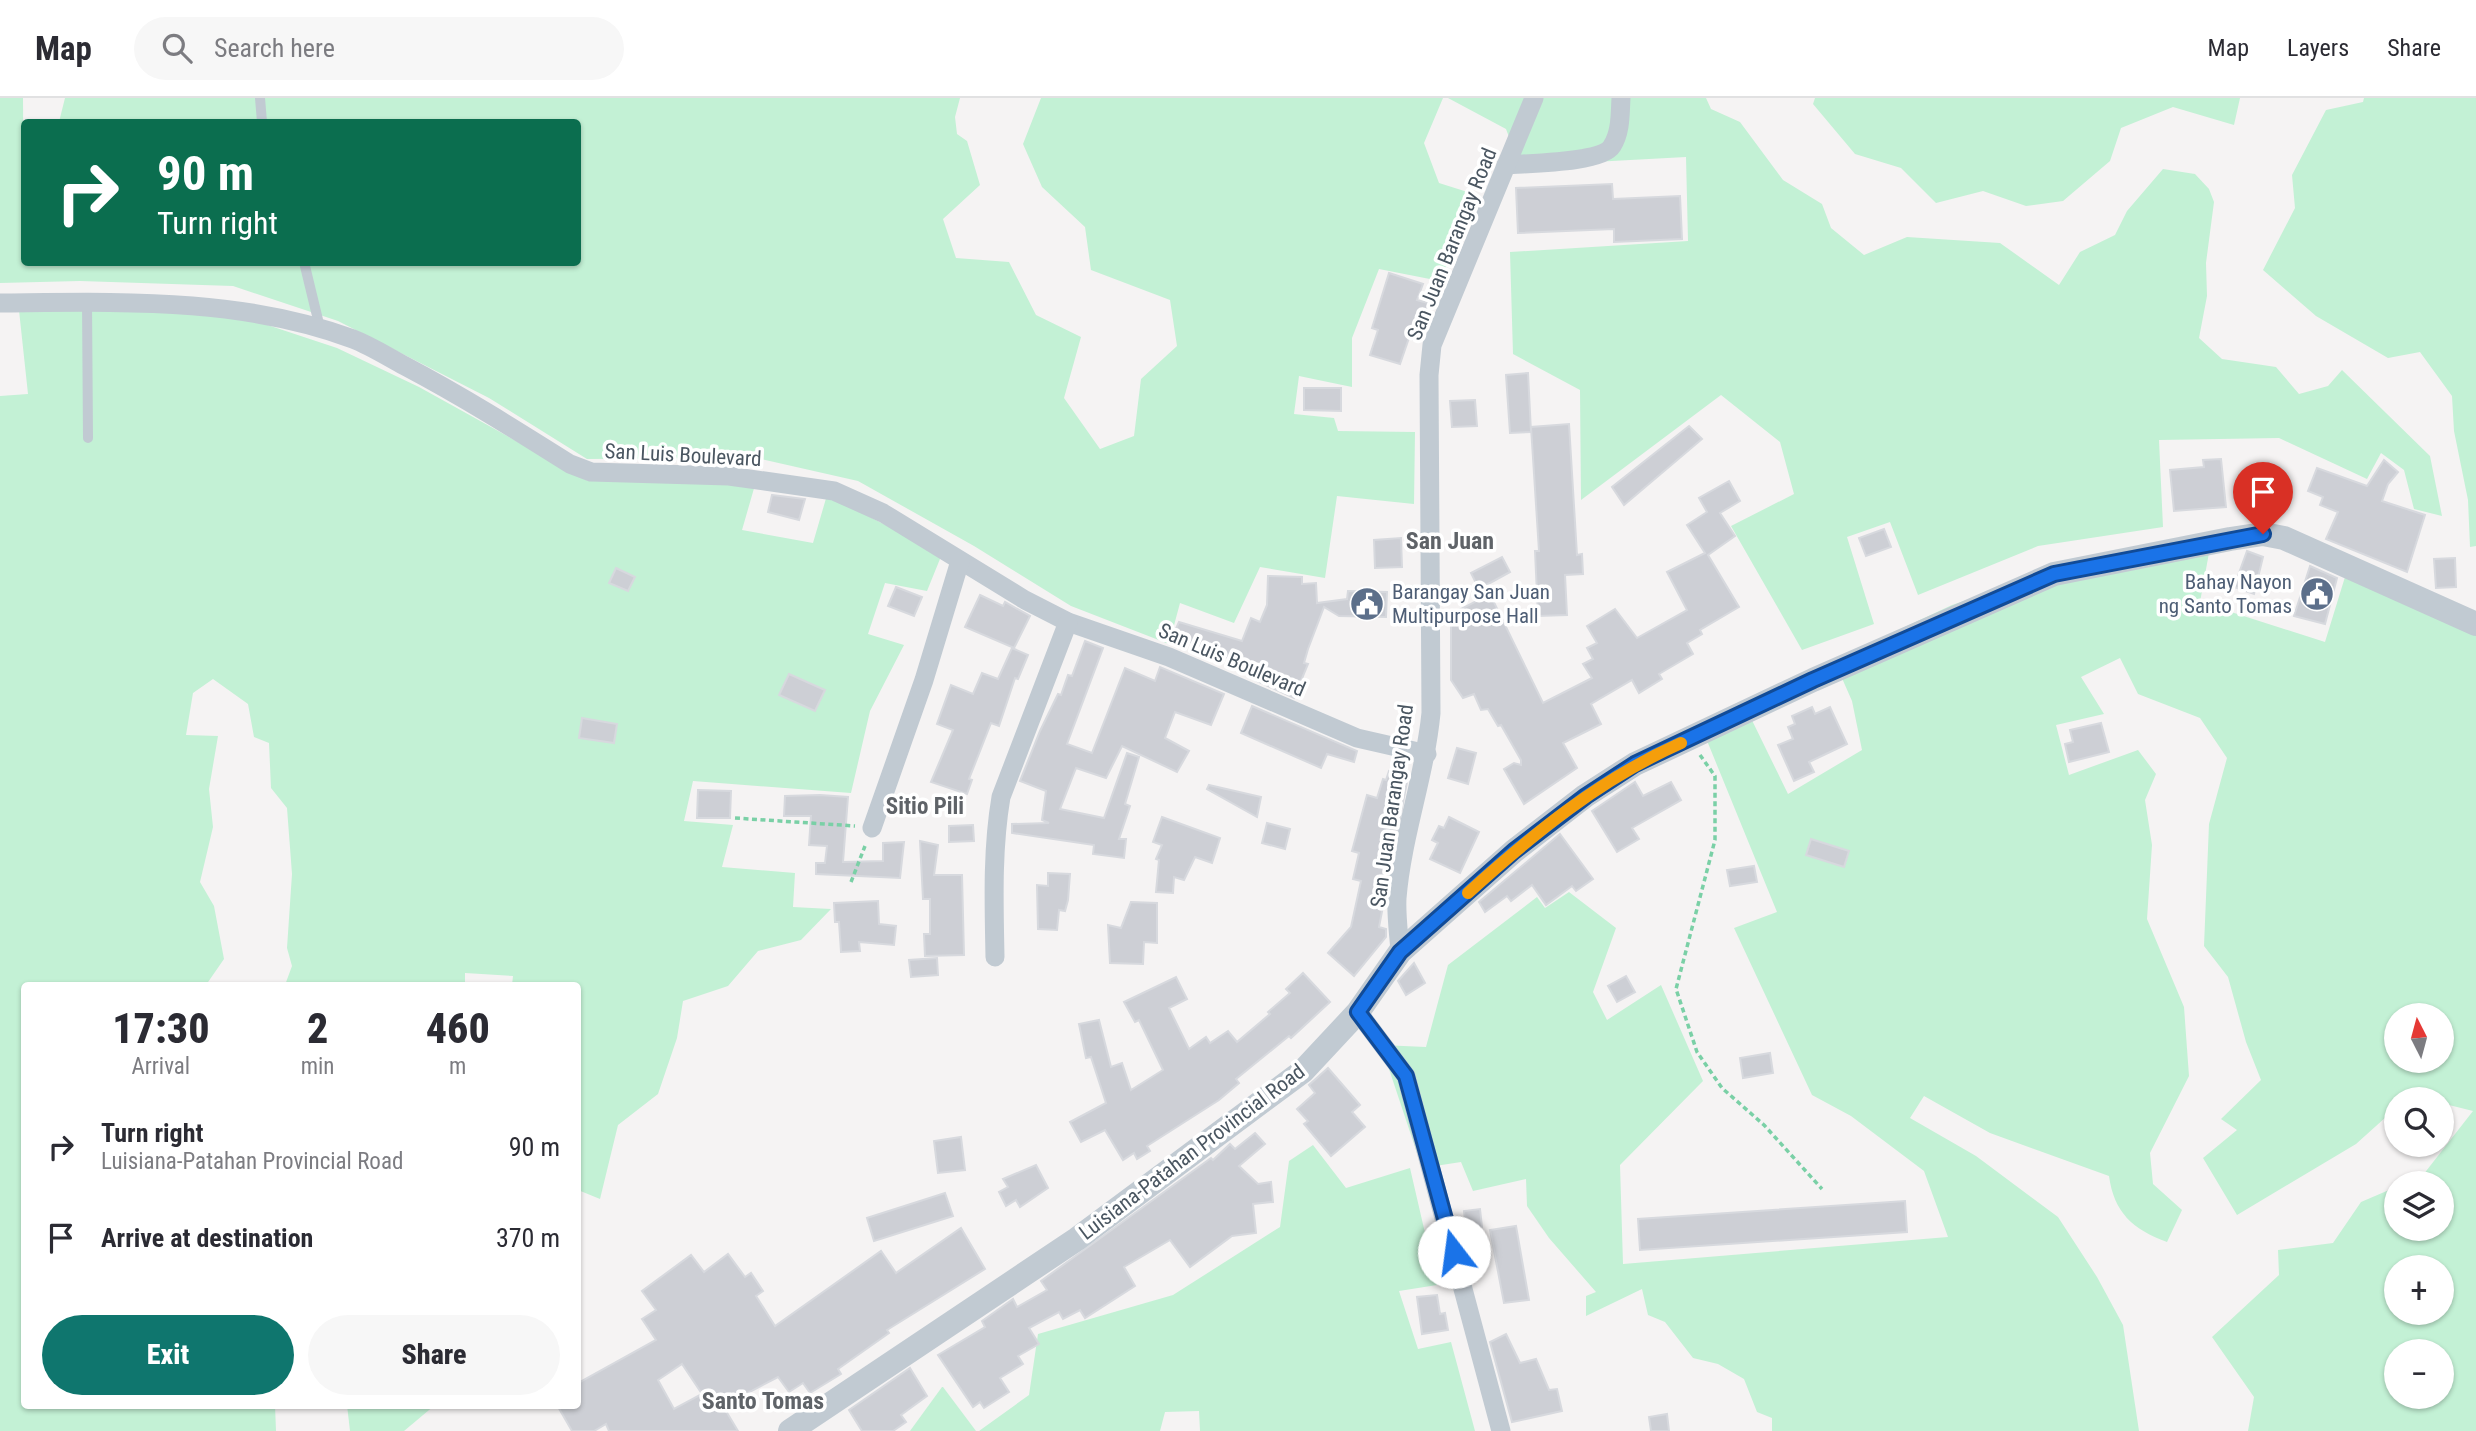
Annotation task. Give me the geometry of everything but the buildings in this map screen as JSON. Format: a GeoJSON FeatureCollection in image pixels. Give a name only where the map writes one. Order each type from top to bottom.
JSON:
{"type":"FeatureCollection","features":[{"type":"Feature","properties":{"kind":"street","name":"San Juan Barangay Road"},"geometry":{"type":"LineString","coordinates":[[1400,952],[1397,900],[1400,875],[1427,754],[1431,713],[1429,375],[1432,345],[1534,98]]}},
{"type":"Feature","properties":{"kind":"street"},"geometry":{"type":"LineString","coordinates":[[1506,165],[1596,156],[1611,149],[1618,132],[1621,98]]}},
{"type":"Feature","properties":{"kind":"street","name":"San Luis Boulevard"},"geometry":{"type":"LineString","coordinates":[[0,303],[144,301],[242,311],[320,328],[357,340],[442,386],[570,464],[591,472],[729,476],[834,491],[883,513],[960,561],[1068,622],[1168,657],[1357,738],[1427,754]]}},
{"type":"Feature","properties":{"kind":"street","name":"Luisiana-Patahan Provincial Road"},"geometry":{"type":"LineString","coordinates":[[790,1431],[1153,1185],[1303,1072],[1358,1012],[1400,952],[1514,851],[1586,796],[1635,764],[1813,680],[2054,574],[2230,539],[2263,534],[2284,538],[2476,624]]}},
{"type":"Feature","properties":{"kind":"street"},"geometry":{"type":"LineString","coordinates":[[872,828],[924,680],[960,561]]}},
{"type":"Feature","properties":{"kind":"street"},"geometry":{"type":"LineString","coordinates":[[995,957],[995,858],[1001,797],[1068,622]]}},
{"type":"Feature","properties":{"kind":"street"},"geometry":{"type":"LineString","coordinates":[[1358,1012],[1406,1076],[1502,1431]]}},
{"type":"Feature","properties":{"kind":"lane"},"geometry":{"type":"LineString","coordinates":[[260,98],[262,119]]}},
{"type":"Feature","properties":{"kind":"lane"},"geometry":{"type":"LineString","coordinates":[[305,266],[320,328]]}},
{"type":"Feature","properties":{"kind":"lane"},"geometry":{"type":"LineString","coordinates":[[87,302],[89,438]]}},
{"type":"Feature","properties":{"kind":"path"},"geometry":{"type":"LineString","coordinates":[[1689,739],[1715,776],[1715,840],[1676,989],[1697,1052],[1722,1088],[1764,1125],[1822,1189]]}},
{"type":"Feature","properties":{"kind":"path"},"geometry":{"type":"LineString","coordinates":[[735,818],[872,828],[851,883]]}},
{"type":"Feature","properties":{"kind":"green space"},"geometry":{"type":"Polygon","coordinates":[[[0,98],[23,98],[21,266],[581,266],[581,119],[60,119],[65,98],[960,98],[955,117],[957,134],[967,141],[980,185],[943,219],[956,258],[1009,262],[1036,315],[1081,337],[1064,398],[1100,449],[1134,436],[1141,379],[1177,346],[1170,300],[1091,270],[1085,227],[1042,187],[1023,144],[1041,98],[1443,98],[1424,143],[1439,183],[1477,195],[1440,281],[1379,269],[1352,338],[1352,387],[1299,376],[1294,414],[1334,418],[1338,431],[1415,432],[1414,504],[1337,496],[1325,578],[1260,567],[1234,623],[1180,603],[1169,644],[1071,606],[974,546],[858,481],[757,458],[587,459],[489,398],[338,321],[233,286],[80,281],[0,283],[0,98]]]}},
{"type":"Feature","properties":{"kind":"green space"},"geometry":{"type":"Polygon","coordinates":[[[1448,98],[1706,98],[1711,109],[1740,122],[1783,180],[1822,204],[1831,228],[1864,255],[1907,237],[2000,243],[2059,285],[2080,252],[2115,235],[2127,211],[2163,169],[2195,174],[2209,189],[2214,202],[2206,263],[2207,296],[2199,338],[2222,359],[2276,367],[2299,394],[2328,386],[2342,370],[2430,456],[2442,516],[2414,509],[2404,470],[2381,453],[2367,479],[2279,438],[2159,440],[2163,527],[2038,546],[1918,595],[1890,522],[1847,537],[1874,624],[1802,650],[1731,526],[1794,494],[1780,442],[1721,395],[1581,500],[1580,390],[1513,354],[1510,252],[1688,241],[1686,157],[1520,166],[1506,129],[1448,98]]]}},
{"type":"Feature","properties":{"kind":"green space"},"geometry":{"type":"Polygon","coordinates":[[[1815,98],[2240,98],[2234,125],[2173,107],[2121,128],[2110,161],[2063,201],[2026,206],[1983,191],[1936,203],[1901,168],[1855,154],[1813,104],[1815,98]]]}},
{"type":"Feature","properties":{"kind":"green space"},"geometry":{"type":"Polygon","coordinates":[[[2364,98],[2476,98],[2476,546],[2470,547],[2468,500],[2454,431],[2452,396],[2420,352],[2388,358],[2316,316],[2263,270],[2295,208],[2292,175],[2326,110],[2363,102],[2364,98]]]}},
{"type":"Feature","properties":{"kind":"green space"},"geometry":{"type":"Polygon","coordinates":[[[18,301],[216,308],[337,348],[419,387],[588,481],[757,478],[742,530],[813,543],[827,495],[942,554],[927,591],[885,583],[868,634],[904,645],[870,711],[851,793],[693,781],[684,821],[733,825],[722,867],[795,873],[793,907],[831,909],[801,940],[758,951],[728,986],[683,1001],[677,1038],[658,1094],[618,1125],[600,1199],[581,1191],[581,982],[512,982],[513,976],[465,973],[465,982],[286,982],[292,966],[287,948],[292,874],[287,808],[271,788],[269,743],[254,737],[248,704],[213,679],[193,693],[186,735],[218,736],[209,789],[213,827],[200,882],[214,906],[224,959],[208,982],[21,982],[21,1409],[275,1409],[276,1431],[0,1431],[0,396],[28,394],[18,301]]]}},
{"type":"Feature","properties":{"kind":"green space"},"geometry":{"type":"Polygon","coordinates":[[[2211,542],[2200,602],[2325,642],[2345,577],[2476,631],[2476,1431],[2248,1431],[2254,1397],[2212,1337],[2279,1275],[2278,1250],[2333,1243],[2361,1202],[2384,1192],[2384,1241],[2454,1241],[2454,1171],[2426,1171],[2437,1157],[2454,1157],[2454,1135],[2473,1111],[2454,1106],[2454,1087],[2384,1087],[2384,1119],[2356,1144],[2237,1215],[2203,1158],[2237,1130],[2221,1119],[2261,1080],[2246,1042],[2228,977],[2204,946],[2209,824],[2227,758],[2200,718],[2138,694],[2120,658],[2081,677],[2104,714],[2056,725],[2069,775],[2138,750],[2156,774],[2145,800],[2152,845],[2147,919],[2184,1007],[2189,1076],[2150,1153],[2153,1184],[2182,1210],[2167,1242],[2144,1231],[2127,1218],[2115,1200],[2109,1176],[1990,1133],[1924,1096],[1910,1118],[1976,1156],[2058,1217],[2097,1277],[2123,1325],[2139,1431],[1772,1431],[1772,1418],[1757,1412],[1744,1379],[1718,1364],[1693,1358],[1665,1322],[1648,1315],[1642,1289],[1586,1316],[1586,1296],[1596,1292],[1549,1238],[1527,1206],[1526,1179],[1473,1191],[1461,1162],[1422,1168],[1381,1045],[1426,1047],[1448,965],[1537,897],[1545,908],[1569,892],[1616,928],[1593,992],[1607,1020],[1661,985],[1703,1081],[1620,1165],[1623,1264],[1948,1237],[1924,1171],[1851,1116],[1812,1095],[1734,928],[1777,912],[1701,726],[1746,708],[1788,794],[1862,750],[1852,701],[1834,660],[1952,605],[2063,568],[2211,542]]]}},
{"type":"Feature","properties":{"kind":"green space"},"geometry":{"type":"Polygon","coordinates":[[[1313,1145],[1346,1188],[1410,1168],[1437,1285],[1399,1291],[1418,1349],[1451,1342],[1475,1431],[1200,1431],[1199,1411],[1165,1412],[1160,1431],[979,1431],[1029,1395],[1038,1334],[1173,1295],[1280,1227],[1289,1161],[1313,1145]]]}},
{"type":"Feature","properties":{"kind":"green space"},"geometry":{"type":"Polygon","coordinates":[[[943,1387],[976,1431],[910,1431],[943,1387]]]}},
{"type":"Feature","properties":{"kind":"green space"},"geometry":{"type":"Polygon","coordinates":[[[347,1409],[430,1409],[404,1431],[350,1431],[347,1409]]]}},
{"type":"Feature","properties":{"kind":"slow traffic"},"geometry":{"type":"LineString","coordinates":[[1468,893],[1514,851],[1586,796],[1635,764],[1681,743]]}},
{"type":"Feature","properties":{"kind":"place","name":"Bahay Nayon ng Santo Tomas"},"geometry":{"type":"Point","coordinates":[2317,594]}},
{"type":"Feature","properties":{"kind":"place","name":"Barangay San Juan Multipurpose Hall"},"geometry":{"type":"Point","coordinates":[1367,604]}},
{"type":"Feature","properties":{"kind":"district","name":"San Juan"},"geometry":{"type":"Point","coordinates":[1450,541]}},
{"type":"Feature","properties":{"kind":"district","name":"Sitio Pili"},"geometry":{"type":"Point","coordinates":[925,806]}},
{"type":"Feature","properties":{"kind":"district","name":"Santo Tomas"},"geometry":{"type":"Point","coordinates":[763,1401]}},
{"type":"Feature","properties":{"kind":"route"},"geometry":{"type":"LineString","coordinates":[[1454,1252],[1406,1076],[1358,1012],[1400,952],[1514,851],[1586,796],[1635,764],[1813,680],[2054,574],[2263,534]]}}]}
